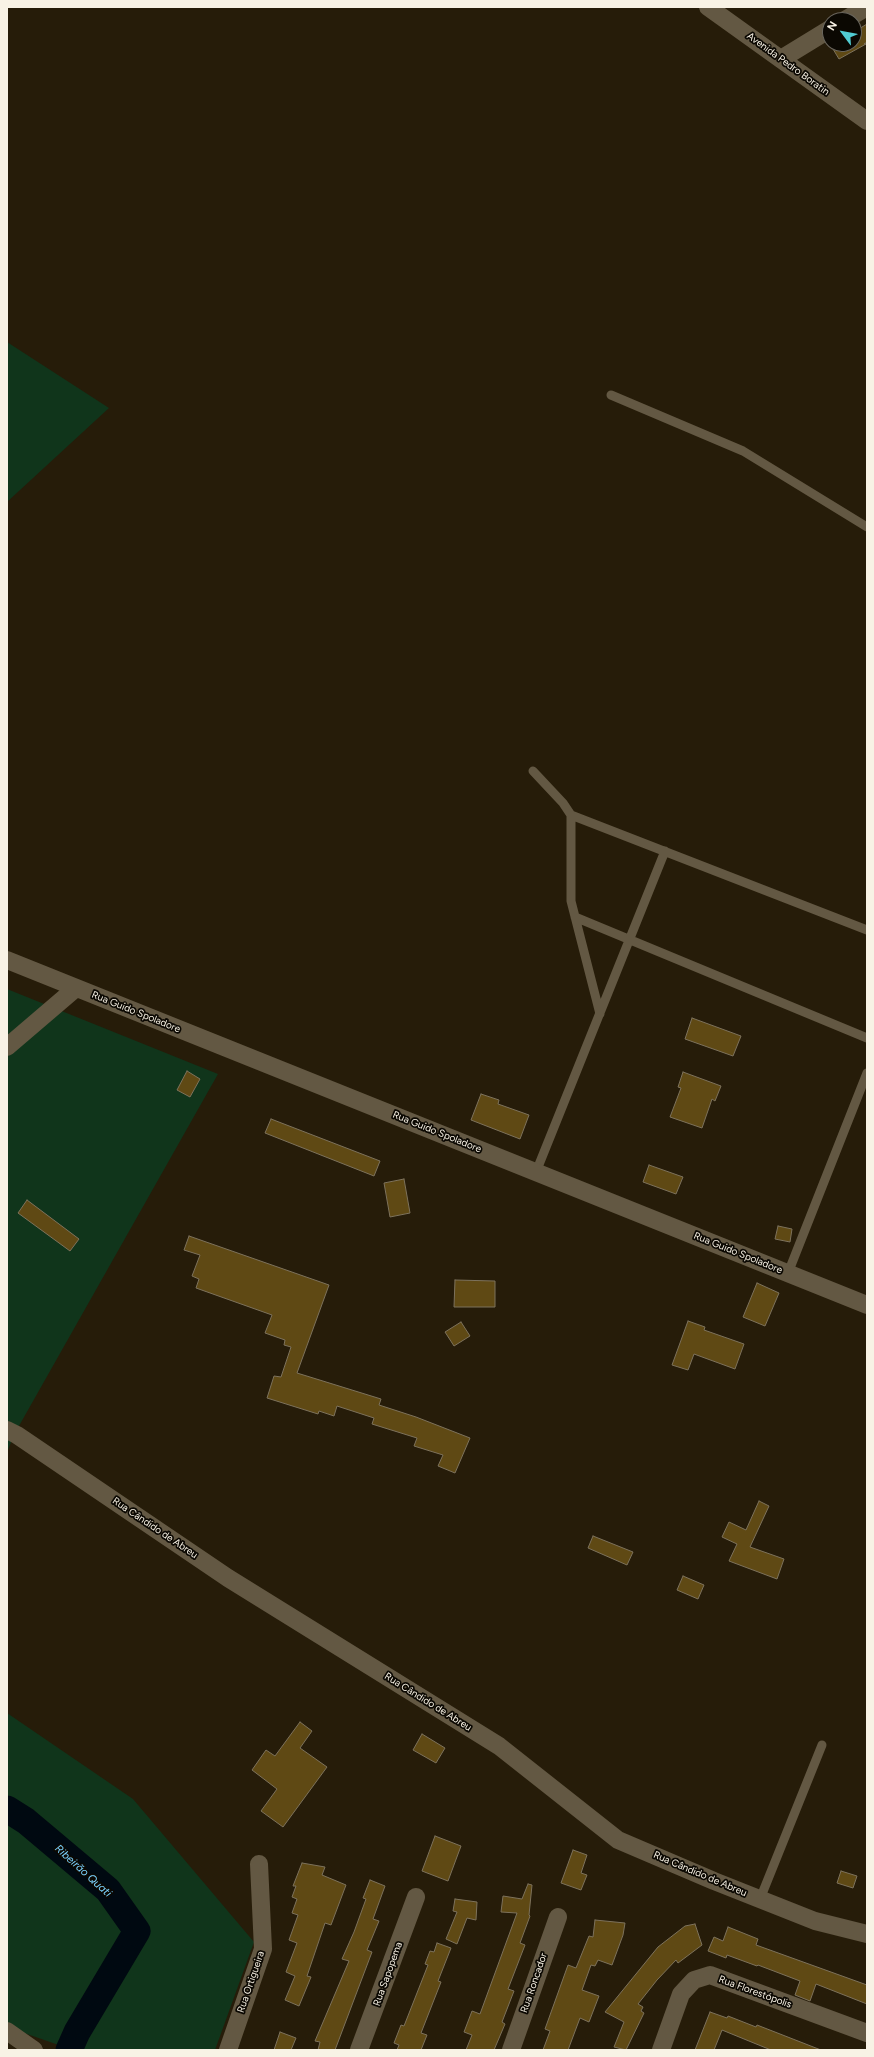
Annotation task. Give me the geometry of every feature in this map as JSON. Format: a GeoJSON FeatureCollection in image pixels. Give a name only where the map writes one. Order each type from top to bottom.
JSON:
{"type":"FeatureCollection","features":[{"type":"Feature","properties":{"kind":"street","name":"Avenida Pedro Boratin"},"geometry":{"type":"LineString","coordinates":[[708,7],[867,121]]}},
{"type":"Feature","properties":{"kind":"street"},"geometry":{"type":"LineString","coordinates":[[781,59],[822,34]]}},
{"type":"Feature","properties":{"kind":"street","name":"Rua Guido Spoladore"},"geometry":{"type":"LineString","coordinates":[[7,960],[867,1305]]}},
{"type":"Feature","properties":{"kind":"street"},"geometry":{"type":"LineString","coordinates":[[7,1048],[76,988]]}},
{"type":"Feature","properties":{"kind":"street","name":"Rua Cândido de Abreu"},"geometry":{"type":"LineString","coordinates":[[7,1430],[24,1439],[228,1578],[499,1746],[618,1840],[815,1921],[867,1934]]}},
{"type":"Feature","properties":{"kind":"street","name":"Rua Ortigueira"},"geometry":{"type":"LineString","coordinates":[[228,2050],[264,1949],[259,1864]]}},
{"type":"Feature","properties":{"kind":"street","name":"Rua Sapopema"},"geometry":{"type":"LineString","coordinates":[[359,2050],[416,1897]]}},
{"type":"Feature","properties":{"kind":"street","name":"Rua Roncador"},"geometry":{"type":"LineString","coordinates":[[511,2050],[558,1916]]}},
{"type":"Feature","properties":{"kind":"street","name":"Rua Florestópolis"},"geometry":{"type":"LineString","coordinates":[[661,2050],[681,1994],[694,1980],[710,1975],[867,2033]]}},
{"type":"Feature","properties":{"kind":"street"},"geometry":{"type":"LineString","coordinates":[[7,2031],[34,2050]]}},
{"type":"Feature","properties":{"kind":"lane"},"geometry":{"type":"LineString","coordinates":[[611,395],[743,451],[867,527]]}},
{"type":"Feature","properties":{"kind":"lane"},"geometry":{"type":"LineString","coordinates":[[533,771],[563,803],[571,815],[571,901],[600,1014]]}},
{"type":"Feature","properties":{"kind":"lane"},"geometry":{"type":"LineString","coordinates":[[571,815],[867,930]]}},
{"type":"Feature","properties":{"kind":"lane"},"geometry":{"type":"LineString","coordinates":[[536,1172],[665,851]]}},
{"type":"Feature","properties":{"kind":"lane"},"geometry":{"type":"LineString","coordinates":[[575,917],[867,1038]]}},
{"type":"Feature","properties":{"kind":"lane"},"geometry":{"type":"LineString","coordinates":[[788,1273],[867,1073]]}},
{"type":"Feature","properties":{"kind":"lane"},"geometry":{"type":"LineString","coordinates":[[760,1899],[822,1745]]}},
{"type":"Feature","properties":{"kind":"green space"},"geometry":{"type":"Polygon","coordinates":[[[7,342],[109,408],[7,502],[7,342]]]}},
{"type":"Feature","properties":{"kind":"green space"},"geometry":{"type":"Polygon","coordinates":[[[7,989],[218,1074],[15,1433],[7,1452],[7,989]]]}},
{"type":"Feature","properties":{"kind":"green space"},"geometry":{"type":"Polygon","coordinates":[[[7,1713],[133,1799],[254,1942],[215,2050],[73,2050],[7,2027],[7,1713]]]}},
{"type":"Feature","properties":{"kind":"building"},"geometry":{"type":"Polygon","coordinates":[[[867,24],[867,42],[862,46],[862,27],[867,24]]]}},
{"type":"Feature","properties":{"kind":"building"},"geometry":{"type":"Polygon","coordinates":[[[835,52],[852,52],[839,59],[835,52]]]}},
{"type":"Feature","properties":{"kind":"building"},"geometry":{"type":"Polygon","coordinates":[[[692,1018],[741,1036],[733,1056],[685,1039],[692,1018]]]}},
{"type":"Feature","properties":{"kind":"building"},"geometry":{"type":"Polygon","coordinates":[[[187,1071],[200,1079],[190,1097],[177,1090],[187,1071]]]}},
{"type":"Feature","properties":{"kind":"building"},"geometry":{"type":"Polygon","coordinates":[[[683,1072],[721,1086],[715,1101],[712,1099],[702,1128],[670,1117],[681,1088],[678,1087],[683,1072]]]}},
{"type":"Feature","properties":{"kind":"building"},"geometry":{"type":"Polygon","coordinates":[[[481,1094],[499,1100],[498,1104],[529,1115],[520,1139],[471,1120],[481,1094]]]}},
{"type":"Feature","properties":{"kind":"building"},"geometry":{"type":"Polygon","coordinates":[[[271,1119],[380,1161],[374,1176],[265,1133],[271,1119]]]}},
{"type":"Feature","properties":{"kind":"building"},"geometry":{"type":"Polygon","coordinates":[[[649,1165],[683,1177],[676,1194],[643,1182],[649,1165]]]}},
{"type":"Feature","properties":{"kind":"building"},"geometry":{"type":"Polygon","coordinates":[[[404,1179],[410,1213],[390,1217],[384,1183],[404,1179]]]}},
{"type":"Feature","properties":{"kind":"building"},"geometry":{"type":"Polygon","coordinates":[[[27,1200],[79,1239],[70,1251],[18,1213],[27,1200]]]}},
{"type":"Feature","properties":{"kind":"building"},"geometry":{"type":"Polygon","coordinates":[[[778,1226],[792,1229],[790,1242],[775,1239],[778,1226]]]}},
{"type":"Feature","properties":{"kind":"building"},"geometry":{"type":"Polygon","coordinates":[[[189,1236],[329,1285],[297,1373],[381,1399],[379,1405],[416,1417],[470,1438],[455,1473],[438,1466],[443,1455],[414,1446],[417,1438],[372,1424],[374,1418],[337,1406],[334,1416],[319,1411],[318,1414],[267,1398],[274,1376],[281,1377],[291,1347],[284,1345],[285,1340],[265,1333],[272,1315],[196,1288],[199,1279],[192,1276],[200,1255],[184,1250],[189,1236]]]}},
{"type":"Feature","properties":{"kind":"building"},"geometry":{"type":"Polygon","coordinates":[[[455,1280],[495,1281],[495,1307],[454,1307],[455,1280]]]}},
{"type":"Feature","properties":{"kind":"building"},"geometry":{"type":"Polygon","coordinates":[[[757,1283],[779,1293],[765,1326],[743,1317],[757,1283]]]}},
{"type":"Feature","properties":{"kind":"building"},"geometry":{"type":"Polygon","coordinates":[[[688,1321],[705,1327],[704,1330],[744,1344],[735,1369],[694,1354],[688,1370],[672,1365],[688,1321]]]}},
{"type":"Feature","properties":{"kind":"building"},"geometry":{"type":"Polygon","coordinates":[[[461,1322],[470,1336],[454,1346],[445,1332],[461,1322]]]}},
{"type":"Feature","properties":{"kind":"building"},"geometry":{"type":"Polygon","coordinates":[[[759,1501],[769,1506],[750,1547],[784,1559],[777,1579],[729,1561],[737,1544],[722,1537],[729,1522],[746,1530],[759,1501]]]}},
{"type":"Feature","properties":{"kind":"building"},"geometry":{"type":"Polygon","coordinates":[[[593,1536],[633,1552],[627,1565],[588,1548],[593,1536]]]}},
{"type":"Feature","properties":{"kind":"building"},"geometry":{"type":"Polygon","coordinates":[[[683,1576],[704,1585],[698,1599],[677,1590],[683,1576]]]}},
{"type":"Feature","properties":{"kind":"building"},"geometry":{"type":"Polygon","coordinates":[[[300,1722],[312,1731],[300,1748],[327,1767],[283,1827],[261,1811],[277,1789],[252,1770],[266,1750],[275,1756],[300,1722]]]}},
{"type":"Feature","properties":{"kind":"building"},"geometry":{"type":"Polygon","coordinates":[[[422,1734],[445,1748],[436,1763],[413,1750],[422,1734]]]}},
{"type":"Feature","properties":{"kind":"building"},"geometry":{"type":"Polygon","coordinates":[[[435,1836],[461,1846],[448,1881],[422,1871],[435,1836]]]}},
{"type":"Feature","properties":{"kind":"building"},"geometry":{"type":"Polygon","coordinates":[[[573,1850],[587,1855],[581,1873],[587,1875],[581,1890],[561,1883],[573,1850]]]}},
{"type":"Feature","properties":{"kind":"building"},"geometry":{"type":"Polygon","coordinates":[[[302,1863],[325,1867],[322,1875],[346,1885],[331,1925],[325,1923],[307,1976],[311,1977],[299,2006],[285,2000],[295,1976],[286,1972],[297,1943],[289,1940],[298,1915],[292,1913],[297,1899],[292,1897],[296,1886],[293,1886],[302,1863]]]}},
{"type":"Feature","properties":{"kind":"building"},"geometry":{"type":"Polygon","coordinates":[[[841,1871],[857,1876],[853,1888],[837,1883],[841,1871]]]}},
{"type":"Feature","properties":{"kind":"building"},"geometry":{"type":"Polygon","coordinates":[[[370,1880],[385,1886],[373,1919],[379,1921],[367,1950],[372,1952],[335,2050],[318,2050],[320,2042],[315,2041],[349,1961],[342,1959],[366,1899],[363,1898],[370,1880]]]}},
{"type":"Feature","properties":{"kind":"building"},"geometry":{"type":"Polygon","coordinates":[[[528,1884],[532,1885],[530,1916],[520,1943],[525,1945],[508,1989],[514,1991],[502,2022],[505,2024],[494,2050],[466,2050],[472,2035],[464,2032],[472,2011],[480,2014],[517,1913],[501,1912],[503,1896],[522,1899],[528,1884]]]}},
{"type":"Feature","properties":{"kind":"building"},"geometry":{"type":"Polygon","coordinates":[[[455,1899],[477,1902],[476,1920],[467,1918],[457,1944],[446,1939],[457,1912],[453,1911],[455,1899]]]}},
{"type":"Feature","properties":{"kind":"building"},"geometry":{"type":"Polygon","coordinates":[[[595,1920],[625,1923],[623,1935],[612,1965],[598,1960],[595,1966],[591,1965],[582,1990],[599,1996],[589,2022],[580,2018],[568,2050],[543,2050],[550,2031],[545,2029],[568,1965],[576,1968],[589,1936],[593,1937],[595,1920]]]}},
{"type":"Feature","properties":{"kind":"building"},"geometry":{"type":"Polygon","coordinates":[[[695,1924],[702,1945],[678,1963],[676,1960],[657,1980],[638,2004],[643,2007],[641,2011],[644,2013],[626,2050],[614,2047],[624,2022],[605,2012],[658,1947],[685,1926],[695,1924]]]}},
{"type":"Feature","properties":{"kind":"building"},"geometry":{"type":"Polygon","coordinates":[[[728,1927],[758,1939],[756,1945],[867,1985],[867,2004],[816,1984],[810,2001],[795,1995],[800,1981],[758,1965],[757,1966],[727,1955],[726,1958],[708,1951],[714,1937],[723,1941],[728,1927]]]}},
{"type":"Feature","properties":{"kind":"building"},"geometry":{"type":"Polygon","coordinates":[[[437,1943],[451,1948],[438,1981],[441,1982],[421,2033],[427,2035],[421,2050],[397,2050],[399,2045],[394,2043],[401,2025],[404,2026],[428,1965],[425,1964],[430,1951],[434,1952],[437,1943]]]}},
{"type":"Feature","properties":{"kind":"building"},"geometry":{"type":"Polygon","coordinates":[[[710,2012],[727,2018],[728,2016],[756,2027],[757,2025],[821,2050],[771,2050],[722,2030],[714,2050],[695,2050],[710,2012]]]}},
{"type":"Feature","properties":{"kind":"building"},"geometry":{"type":"Polygon","coordinates":[[[280,2032],[296,2038],[291,2050],[274,2050],[280,2032]]]}},
{"type":"Feature","properties":{"kind":"waterway","name":"Ribeirão Quati"},"geometry":{"type":"LineString","coordinates":[[7,1809],[26,1821],[108,1890],[137,1931],[77,2032],[69,2050]]}}]}
